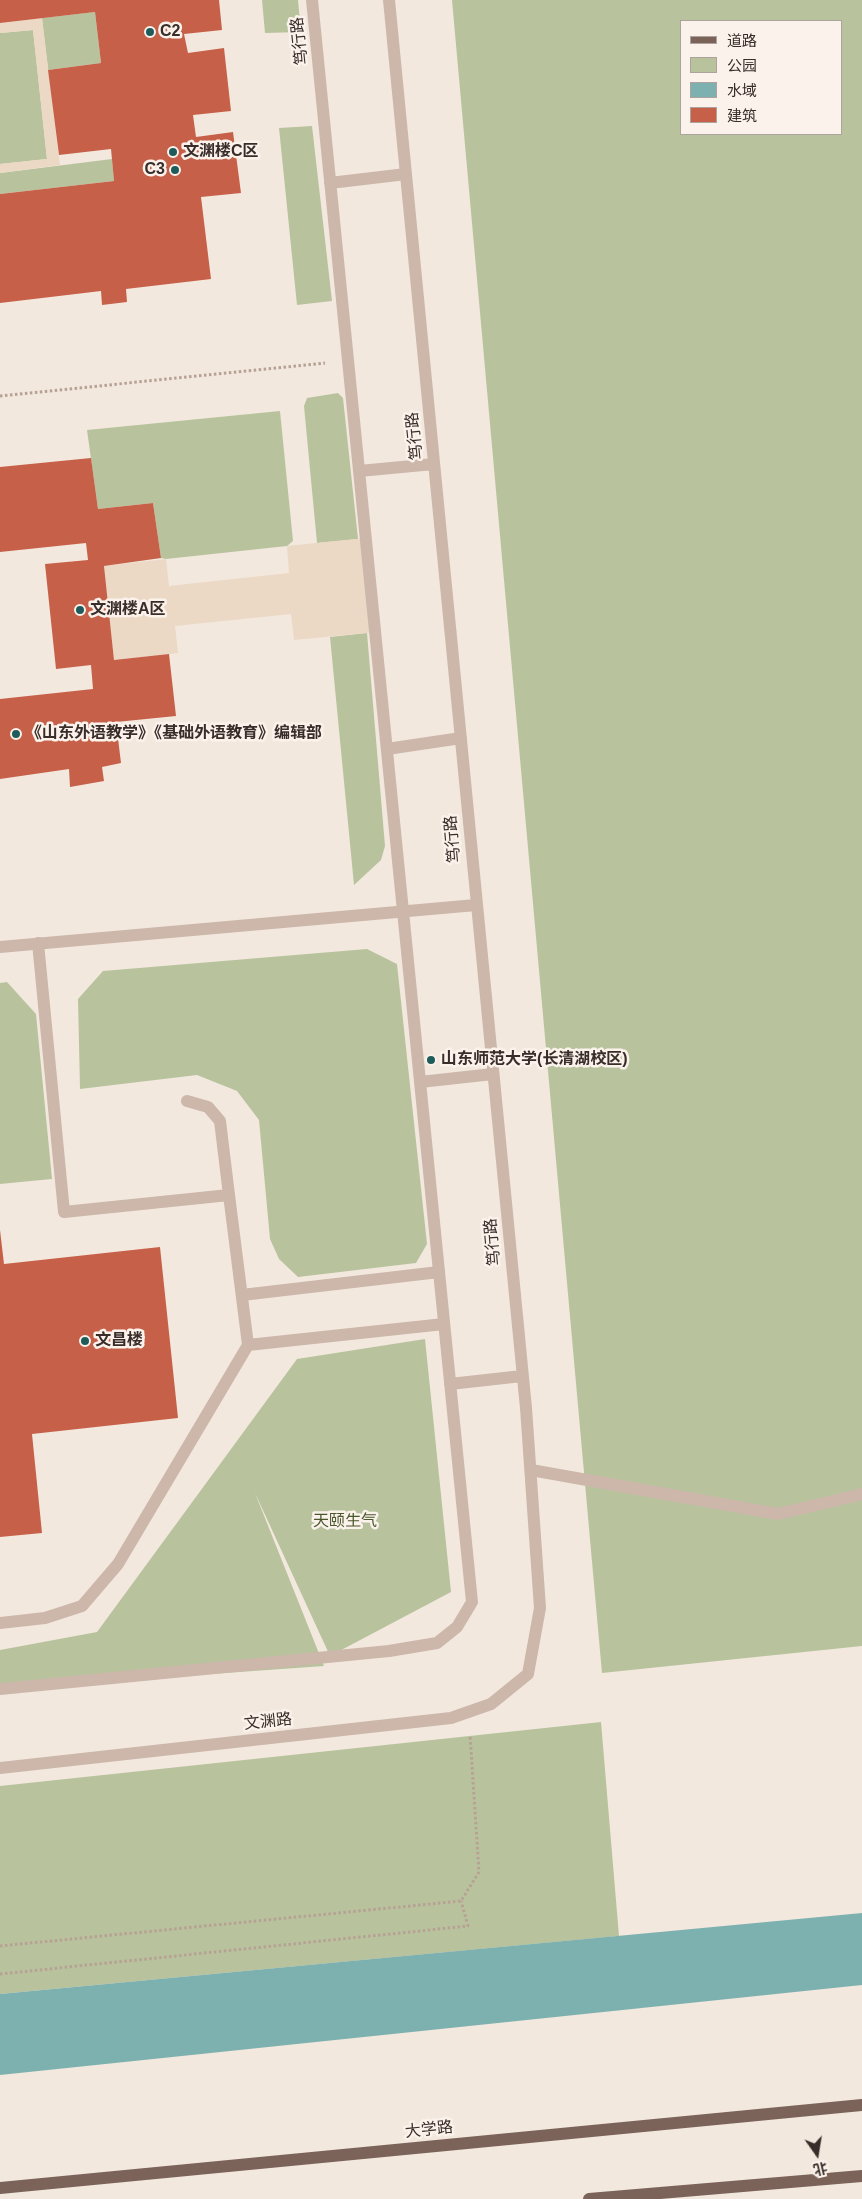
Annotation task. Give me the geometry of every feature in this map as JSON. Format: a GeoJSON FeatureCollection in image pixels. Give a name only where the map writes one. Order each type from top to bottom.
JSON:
{"type":"FeatureCollection","features":[{"type":"Feature","properties":{"kind":"main road","name":"大学路"},"geometry":{"type":"LineString","coordinates":[[0,2188],[862,2104]]}},
{"type":"Feature","properties":{"kind":"main road"},"geometry":{"type":"LineString","coordinates":[[589,2199],[862,2176]]}},
{"type":"Feature","properties":{"kind":"street","name":"笃行路"},"geometry":{"type":"LineString","coordinates":[[0,1689],[389,1651],[437,1643],[457,1627],[472,1602],[312,0]]}},
{"type":"Feature","properties":{"kind":"street","name":"笃行路"},"geometry":{"type":"LineString","coordinates":[[389,0],[531,1470],[540,1608],[528,1674]]}},
{"type":"Feature","properties":{"kind":"street"},"geometry":{"type":"LineString","coordinates":[[330,183],[406,174]]}},
{"type":"Feature","properties":{"kind":"street"},"geometry":{"type":"LineString","coordinates":[[360,472],[434,464]]}},
{"type":"Feature","properties":{"kind":"street"},"geometry":{"type":"LineString","coordinates":[[387,749],[461,738]]}},
{"type":"Feature","properties":{"kind":"street"},"geometry":{"type":"LineString","coordinates":[[0,947],[476,905]]}},
{"type":"Feature","properties":{"kind":"street"},"geometry":{"type":"LineString","coordinates":[[38,943],[64,1212],[229,1195]]}},
{"type":"Feature","properties":{"kind":"street"},"geometry":{"type":"LineString","coordinates":[[420,1082],[493,1074]]}},
{"type":"Feature","properties":{"kind":"street"},"geometry":{"type":"LineString","coordinates":[[0,1623],[45,1618],[82,1606],[118,1564],[248,1345],[220,1121],[208,1107],[187,1101]]}},
{"type":"Feature","properties":{"kind":"street"},"geometry":{"type":"LineString","coordinates":[[242,1295],[439,1272]]}},
{"type":"Feature","properties":{"kind":"street"},"geometry":{"type":"LineString","coordinates":[[248,1345],[444,1324]]}},
{"type":"Feature","properties":{"kind":"street"},"geometry":{"type":"LineString","coordinates":[[450,1384],[522,1376]]}},
{"type":"Feature","properties":{"kind":"street"},"geometry":{"type":"LineString","coordinates":[[531,1470],[778,1514],[862,1494]]}},
{"type":"Feature","properties":{"kind":"street","name":"文渊路"},"geometry":{"type":"LineString","coordinates":[[0,1768],[451,1718],[491,1704],[528,1674]]}},
{"type":"Feature","properties":{"kind":"path"},"geometry":{"type":"LineString","coordinates":[[0,396],[348,360]]}},
{"type":"Feature","properties":{"kind":"path"},"geometry":{"type":"LineString","coordinates":[[0,1974],[468,1926],[461,1901],[479,1872],[468,1712]]}},
{"type":"Feature","properties":{"kind":"path"},"geometry":{"type":"LineString","coordinates":[[0,1946],[461,1901]]}},
{"type":"Feature","properties":{"kind":"green space"},"geometry":{"type":"Polygon","coordinates":[[[262,0],[298,0],[301,32],[265,33],[262,0]]]}},
{"type":"Feature","properties":{"kind":"green space"},"geometry":{"type":"Polygon","coordinates":[[[452,0],[862,0],[862,1646],[602,1673],[452,0]]]}},
{"type":"Feature","properties":{"kind":"green space"},"geometry":{"type":"Polygon","coordinates":[[[95,12],[101,63],[48,70],[42,18],[95,12]]]}},
{"type":"Feature","properties":{"kind":"green space"},"geometry":{"type":"Polygon","coordinates":[[[33,30],[47,159],[0,164],[0,33],[33,30]]]}},
{"type":"Feature","properties":{"kind":"green space"},"geometry":{"type":"Polygon","coordinates":[[[312,126],[332,301],[297,305],[279,128],[312,126]]]}},
{"type":"Feature","properties":{"kind":"green space"},"geometry":{"type":"Polygon","coordinates":[[[112,159],[114,181],[0,194],[0,173],[112,159]]]}},
{"type":"Feature","properties":{"kind":"green space"},"geometry":{"type":"Polygon","coordinates":[[[338,393],[343,398],[358,539],[317,543],[304,406],[307,398],[338,393]]]}},
{"type":"Feature","properties":{"kind":"green space"},"geometry":{"type":"Polygon","coordinates":[[[280,411],[293,541],[287,546],[166,559],[161,558],[153,503],[98,509],[87,430],[280,411]]]}},
{"type":"Feature","properties":{"kind":"green space"},"geometry":{"type":"Polygon","coordinates":[[[367,633],[385,846],[381,860],[354,885],[330,637],[367,633]]]}},
{"type":"Feature","properties":{"kind":"green space"},"geometry":{"type":"Polygon","coordinates":[[[367,949],[397,964],[427,1244],[416,1263],[298,1277],[279,1259],[270,1239],[259,1120],[237,1091],[197,1075],[80,1089],[78,999],[103,971],[367,949]]]}},
{"type":"Feature","properties":{"kind":"green space"},"geometry":{"type":"Polygon","coordinates":[[[7,982],[36,1014],[52,1179],[0,1184],[0,983],[7,982]]]}},
{"type":"Feature","properties":{"kind":"green space","name":"天颐生气"},"geometry":{"type":"Polygon","coordinates":[[[425,1339],[451,1592],[330,1656],[255,1493],[324,1666],[0,1689],[0,1650],[97,1632],[297,1359],[425,1339]]]}},
{"type":"Feature","properties":{"kind":"green space"},"geometry":{"type":"Polygon","coordinates":[[[601,1722],[619,1936],[0,1994],[0,1786],[601,1722]]]}},
{"type":"Feature","properties":{"kind":"shaded area"},"geometry":{"type":"Polygon","coordinates":[[[42,18],[60,165],[0,173],[0,164],[47,159],[33,30],[0,33],[0,23],[42,18]]]}},
{"type":"Feature","properties":{"kind":"shaded area"},"geometry":{"type":"Polygon","coordinates":[[[366,538],[376,632],[294,640],[291,614],[175,626],[178,653],[114,660],[104,566],[166,559],[169,586],[289,573],[287,546],[366,538]]]}},
{"type":"Feature","properties":{"kind":"water"},"geometry":{"type":"Polygon","coordinates":[[[862,1913],[862,1985],[0,2075],[0,1994],[862,1913]]]}},
{"type":"Feature","properties":{"kind":"building","name":"文渊楼C区"},"geometry":{"type":"Polygon","coordinates":[[[0,0],[219,0],[222,30],[184,34],[188,53],[224,48],[231,111],[193,115],[196,137],[233,132],[241,193],[201,197],[211,279],[126,289],[127,302],[102,305],[101,291],[0,303],[0,194],[114,181],[111,149],[59,155],[48,70],[101,63],[95,12],[0,23],[0,0]]]}},
{"type":"Feature","properties":{"kind":"building","name":"文渊楼A区"},"geometry":{"type":"Polygon","coordinates":[[[91,458],[98,509],[153,503],[161,558],[104,566],[114,660],[169,654],[176,716],[116,722],[121,763],[102,767],[104,781],[70,787],[69,769],[0,779],[0,699],[93,689],[91,665],[56,669],[45,564],[88,560],[86,543],[0,552],[0,467],[91,458]]]}},
{"type":"Feature","properties":{"kind":"building","name":"文昌楼"},"geometry":{"type":"Polygon","coordinates":[[[0,1230],[4,1264],[160,1247],[178,1418],[32,1434],[42,1533],[0,1537],[0,1230]]]}},
{"type":"Feature","properties":{"kind":"place","name":"C2"},"geometry":{"type":"Point","coordinates":[150,32]}},
{"type":"Feature","properties":{"kind":"place","name":"文渊楼C区"},"geometry":{"type":"Point","coordinates":[173,152]}},
{"type":"Feature","properties":{"kind":"place","name":"C3"},"geometry":{"type":"Point","coordinates":[175,170]}},
{"type":"Feature","properties":{"kind":"place","name":"文渊楼A区"},"geometry":{"type":"Point","coordinates":[80,610]}},
{"type":"Feature","properties":{"kind":"place","name":"《山东外语教学》《基础外语教育》编辑部"},"geometry":{"type":"Point","coordinates":[16,734]}},
{"type":"Feature","properties":{"kind":"place","name":"山东师范大学(长清湖校区)"},"geometry":{"type":"Point","coordinates":[431,1060]}},
{"type":"Feature","properties":{"kind":"place","name":"文昌楼"},"geometry":{"type":"Point","coordinates":[85,1341]}}]}
